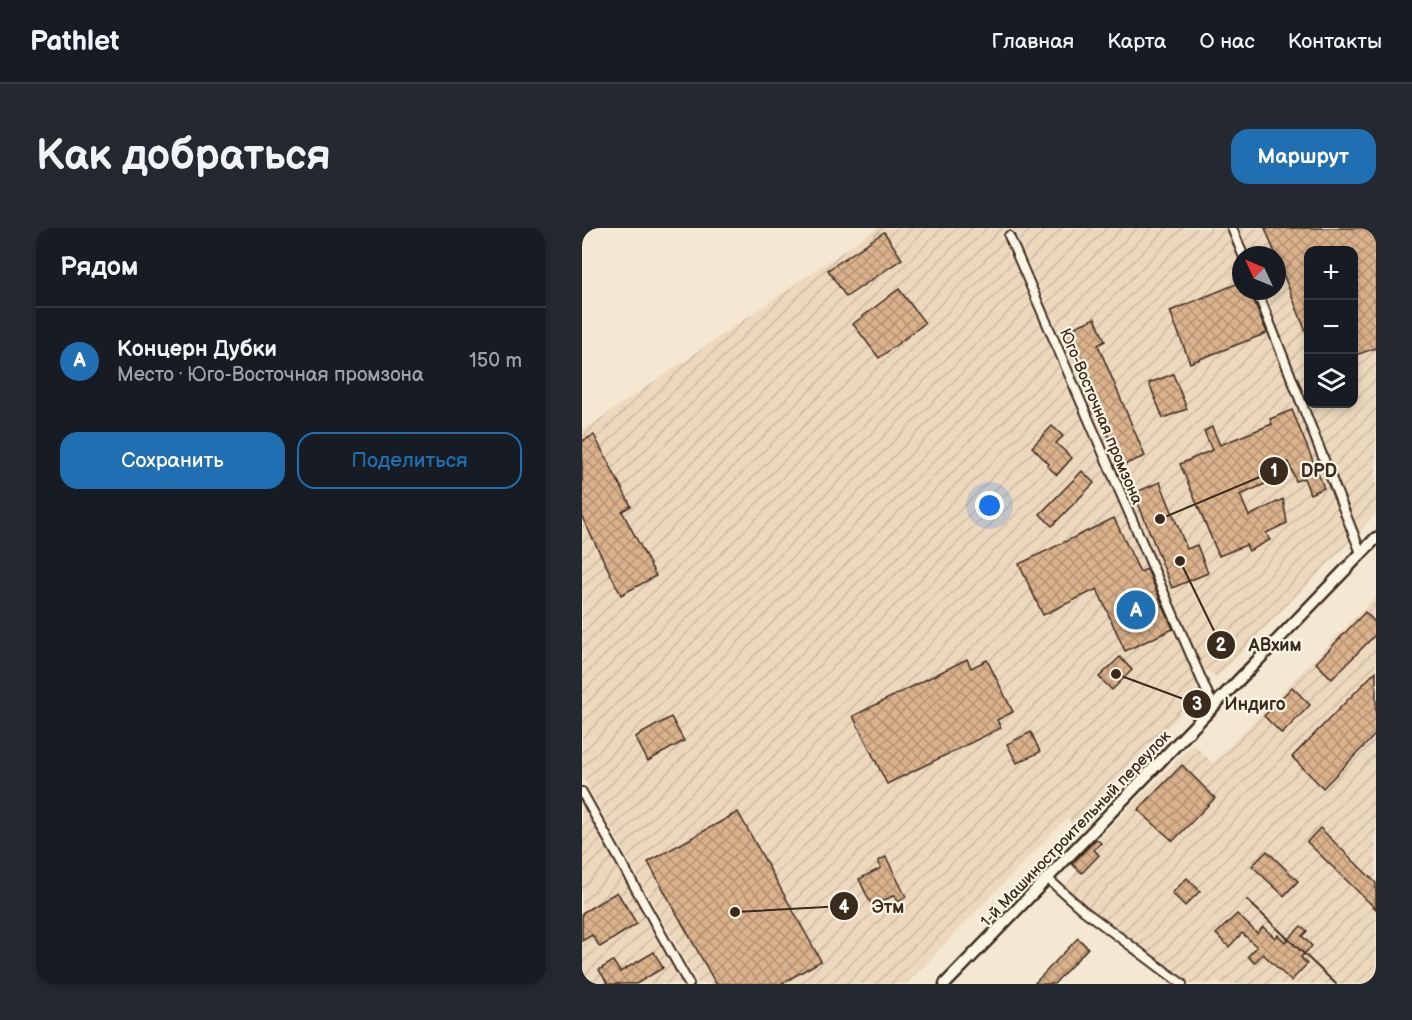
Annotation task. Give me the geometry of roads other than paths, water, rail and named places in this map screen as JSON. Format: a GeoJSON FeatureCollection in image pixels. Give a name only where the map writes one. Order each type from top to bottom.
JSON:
{"type":"FeatureCollection","features":[{"type":"Feature","properties":{"kind":"street"},"geometry":{"type":"LineString","coordinates":[[1232,228],[1239,246]]}},
{"type":"Feature","properties":{"kind":"street","name":"Юго-Восточная промзона"},"geometry":{"type":"LineString","coordinates":[[1009,236],[1213,706]]}},
{"type":"Feature","properties":{"kind":"street"},"geometry":{"type":"LineString","coordinates":[[1261,300],[1361,553]]}},
{"type":"Feature","properties":{"kind":"street","name":"1-й Машиностроительный переулок"},"geometry":{"type":"LineString","coordinates":[[945,984],[1376,538]]}},
{"type":"Feature","properties":{"kind":"street"},"geometry":{"type":"LineString","coordinates":[[582,792],[689,984]]}},
{"type":"Feature","properties":{"kind":"street"},"geometry":{"type":"LineString","coordinates":[[1048,879],[1083,910],[1182,984]]}},
{"type":"Feature","properties":{"kind":"railway"},"geometry":{"type":"LineString","coordinates":[[1247,900],[1336,984]]}},
{"type":"Feature","properties":{"kind":"place","name":"DPD"},"geometry":{"type":"Point","coordinates":[1160,519]}},
{"type":"Feature","properties":{"kind":"place","name":"АВхим"},"geometry":{"type":"Point","coordinates":[1180,561]}},
{"type":"Feature","properties":{"kind":"place","name":"Концерн Дубки"},"geometry":{"type":"Point","coordinates":[1136,610]}},
{"type":"Feature","properties":{"kind":"place","name":"Индиго"},"geometry":{"type":"Point","coordinates":[1116,674]}},
{"type":"Feature","properties":{"kind":"place","name":"Этм"},"geometry":{"type":"Point","coordinates":[735,912]}}]}
